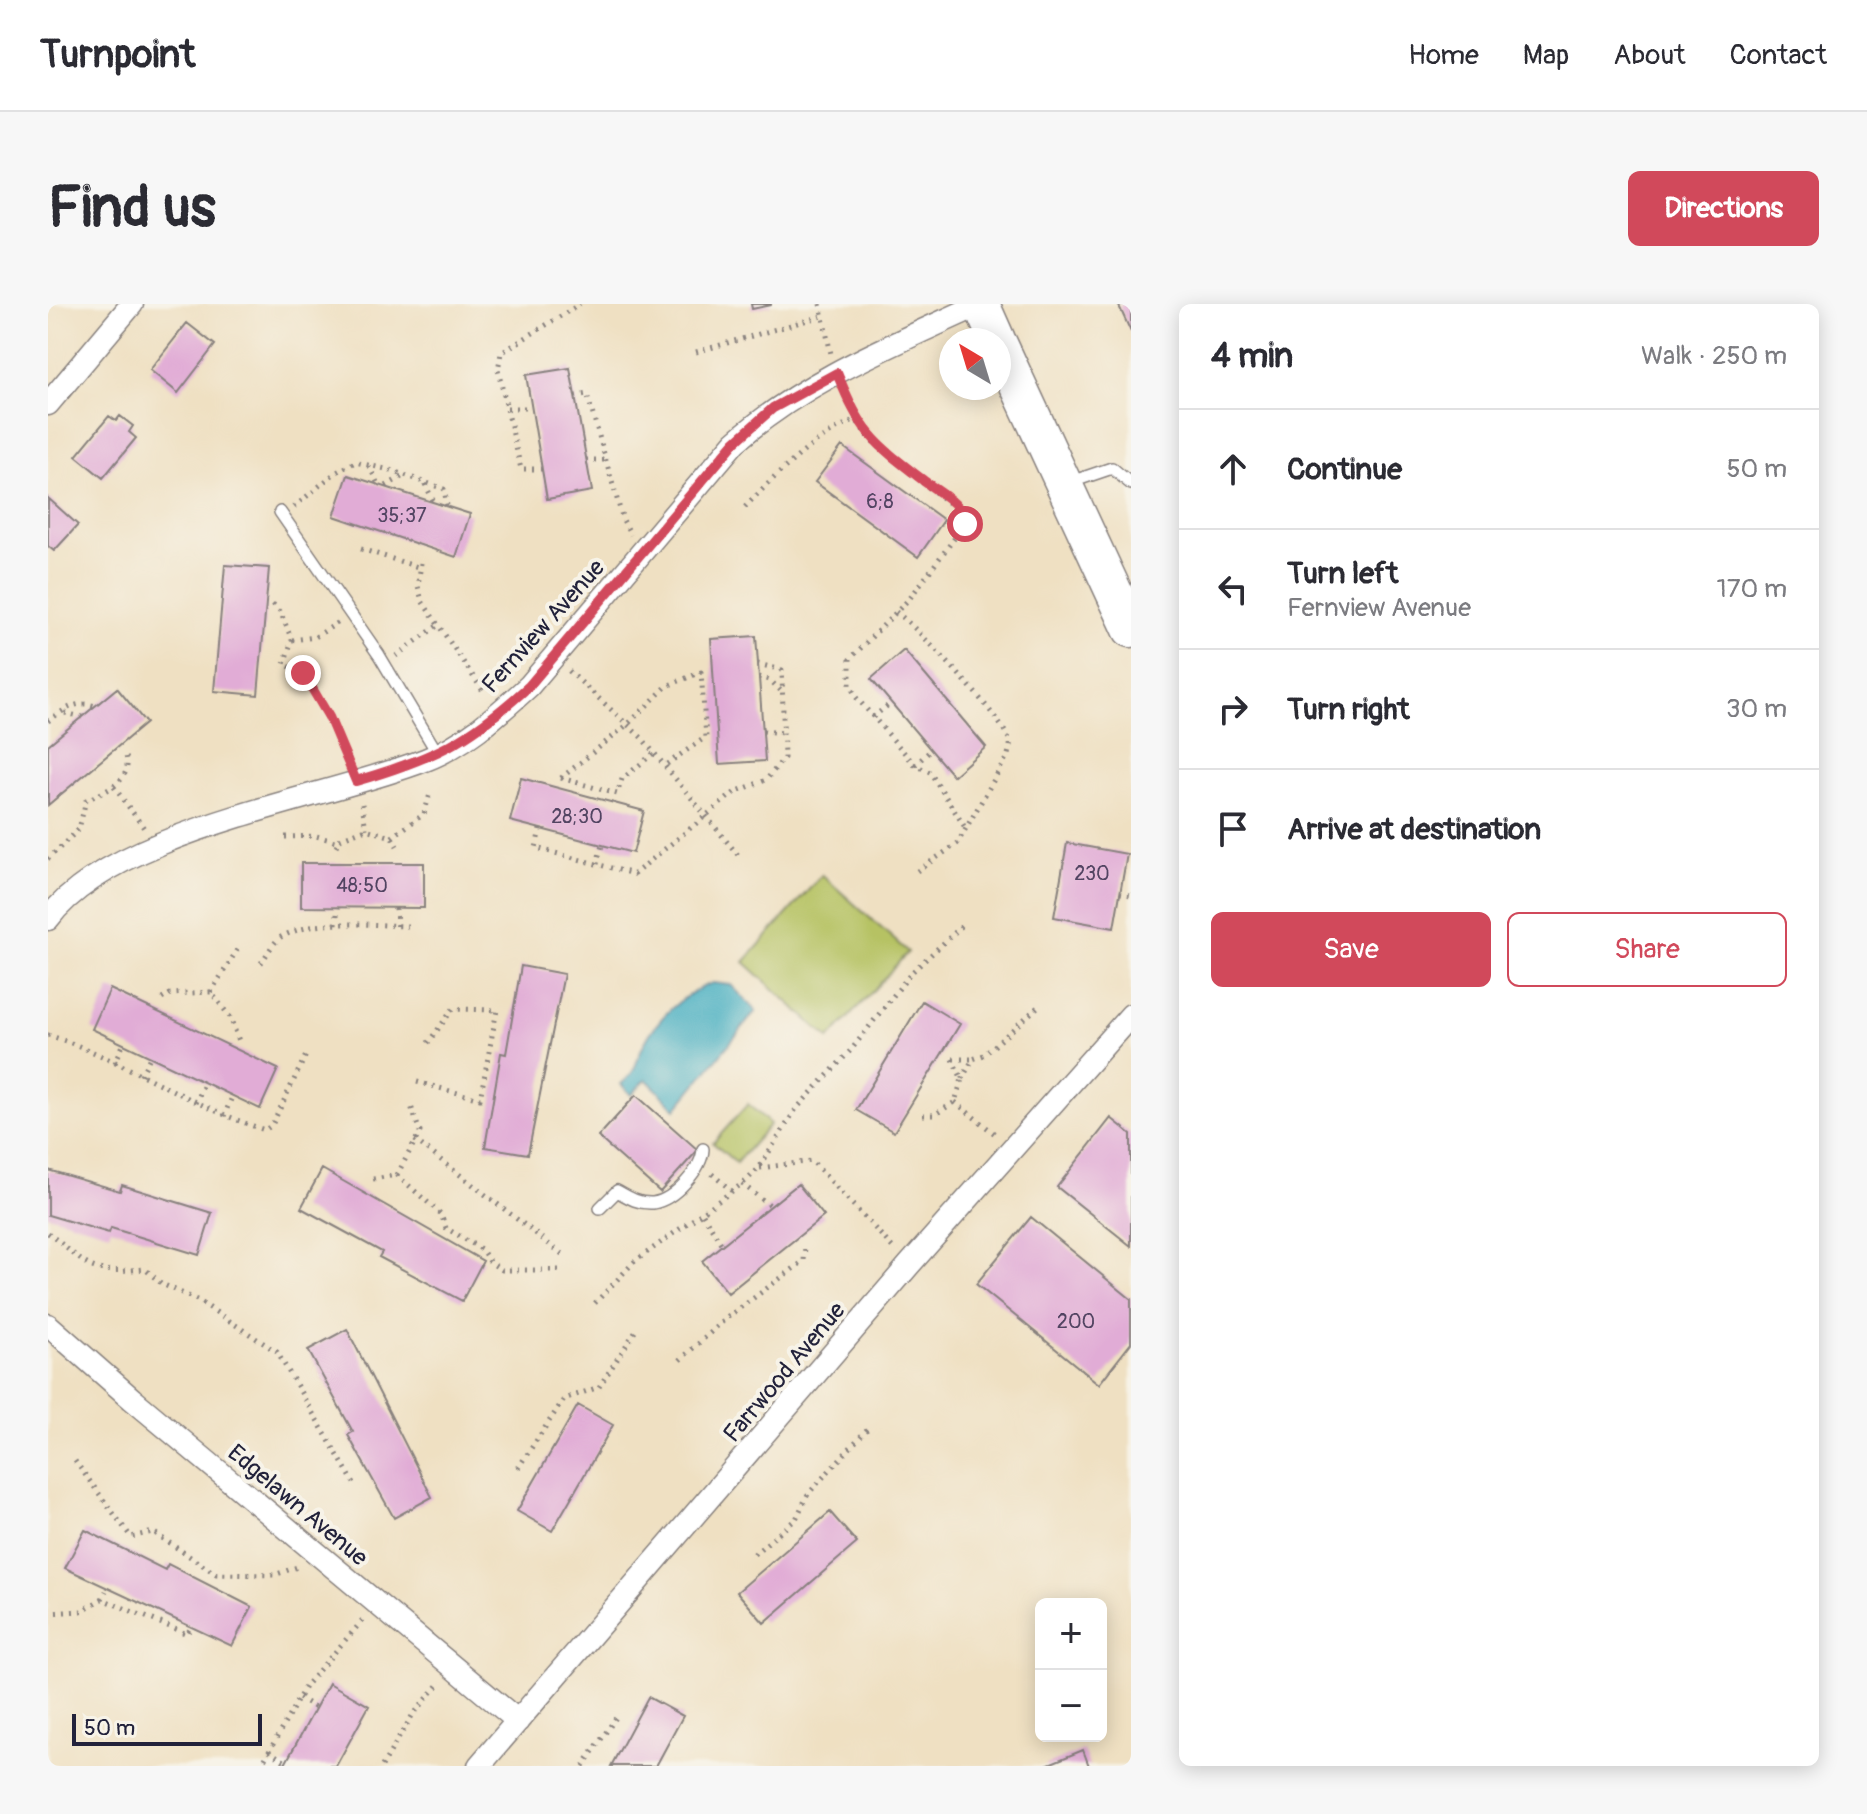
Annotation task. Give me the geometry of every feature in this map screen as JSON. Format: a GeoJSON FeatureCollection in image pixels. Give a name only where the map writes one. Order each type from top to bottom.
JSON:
{"type":"FeatureCollection","features":[{"type":"Feature","properties":{"kind":"main road"},"geometry":{"type":"LineString","coordinates":[[981,304],[992,328]]}},
{"type":"Feature","properties":{"kind":"main road"},"geometry":{"type":"LineString","coordinates":[[1011,370],[1131,629]]}},
{"type":"Feature","properties":{"kind":"street"},"geometry":{"type":"LineString","coordinates":[[48,404],[132,304]]}},
{"type":"Feature","properties":{"kind":"street","name":"Fernview Avenue"},"geometry":{"type":"LineString","coordinates":[[48,919],[60,903],[84,884],[153,848],[438,754],[499,713],[553,657],[735,442],[773,408],[837,373],[981,304]]}},
{"type":"Feature","properties":{"kind":"street","name":"Farrwood Avenue"},"geometry":{"type":"LineString","coordinates":[[479,1766],[909,1265],[1131,1015]]}},
{"type":"Feature","properties":{"kind":"street","name":"Edgelawn Avenue"},"geometry":{"type":"LineString","coordinates":[[48,1325],[518,1721]]}},
{"type":"Feature","properties":{"kind":"lane"},"geometry":{"type":"LineString","coordinates":[[1064,485],[1112,468],[1131,484]]}},
{"type":"Feature","properties":{"kind":"lane"},"geometry":{"type":"LineString","coordinates":[[282,514],[385,665],[438,754]]}},
{"type":"Feature","properties":{"kind":"lane"},"geometry":{"type":"LineString","coordinates":[[600,1208],[617,1191],[638,1202],[656,1203],[673,1192],[702,1162],[703,1149]]}},
{"type":"Feature","properties":{"kind":"path"},"geometry":{"type":"LineString","coordinates":[[542,469],[521,469],[498,370],[501,353],[580,304]]}},
{"type":"Feature","properties":{"kind":"path"},"geometry":{"type":"LineString","coordinates":[[820,304],[837,373],[856,419],[873,441],[965,517],[965,524],[896,612],[850,659],[850,685],[915,765],[930,772],[966,829]]}},
{"type":"Feature","properties":{"kind":"path"},"geometry":{"type":"LineString","coordinates":[[696,352],[822,316]]}},
{"type":"Feature","properties":{"kind":"path"},"geometry":{"type":"LineString","coordinates":[[575,396],[587,394],[623,520],[645,550]]}},
{"type":"Feature","properties":{"kind":"path"},"geometry":{"type":"LineString","coordinates":[[507,408],[532,408]]}},
{"type":"Feature","properties":{"kind":"path"},"geometry":{"type":"LineString","coordinates":[[745,507],[773,478],[828,433],[856,419]]}},
{"type":"Feature","properties":{"kind":"path"},"geometry":{"type":"LineString","coordinates":[[586,460],[605,460]]}},
{"type":"Feature","properties":{"kind":"path"},"geometry":{"type":"LineString","coordinates":[[282,514],[335,473],[355,462],[444,489],[447,506]]}},
{"type":"Feature","properties":{"kind":"path"},"geometry":{"type":"LineString","coordinates":[[369,465],[378,484]]}},
{"type":"Feature","properties":{"kind":"path"},"geometry":{"type":"LineString","coordinates":[[386,486],[405,475]]}},
{"type":"Feature","properties":{"kind":"path"},"geometry":{"type":"LineString","coordinates":[[425,483],[434,502]]}},
{"type":"Feature","properties":{"kind":"path"},"geometry":{"type":"LineString","coordinates":[[361,549],[421,566],[418,586],[422,601],[499,713]]}},
{"type":"Feature","properties":{"kind":"path"},"geometry":{"type":"LineString","coordinates":[[273,604],[280,611],[292,640],[284,664],[303,673],[311,683],[350,760],[356,781]]}},
{"type":"Feature","properties":{"kind":"path"},"geometry":{"type":"LineString","coordinates":[[896,612],[913,625],[967,685],[1006,732],[1011,743],[1008,755],[957,844],[917,871]]}},
{"type":"Feature","properties":{"kind":"path"},"geometry":{"type":"LineString","coordinates":[[292,640],[315,637],[351,615]]}},
{"type":"Feature","properties":{"kind":"path"},"geometry":{"type":"LineString","coordinates":[[385,665],[437,626]]}},
{"type":"Feature","properties":{"kind":"path"},"geometry":{"type":"LineString","coordinates":[[553,657],[654,753],[738,855]]}},
{"type":"Feature","properties":{"kind":"path"},"geometry":{"type":"LineString","coordinates":[[540,829],[536,848],[634,874],[735,792],[766,780],[784,758],[782,670],[758,664]]}},
{"type":"Feature","properties":{"kind":"path"},"geometry":{"type":"LineString","coordinates":[[654,753],[622,779],[617,794],[561,778],[627,725],[667,686],[701,672],[706,737],[664,766]]}},
{"type":"Feature","properties":{"kind":"path"},"geometry":{"type":"LineString","coordinates":[[759,677],[770,680],[783,692]]}},
{"type":"Feature","properties":{"kind":"path"},"geometry":{"type":"LineString","coordinates":[[48,721],[84,702],[95,706]]}},
{"type":"Feature","properties":{"kind":"path"},"geometry":{"type":"LineString","coordinates":[[873,717],[891,703]]}},
{"type":"Feature","properties":{"kind":"path"},"geometry":{"type":"LineString","coordinates":[[60,713],[72,712],[82,717]]}},
{"type":"Feature","properties":{"kind":"path"},"geometry":{"type":"LineString","coordinates":[[763,731],[783,733]]}},
{"type":"Feature","properties":{"kind":"path"},"geometry":{"type":"LineString","coordinates":[[915,765],[931,750]]}},
{"type":"Feature","properties":{"kind":"path"},"geometry":{"type":"LineString","coordinates":[[48,859],[79,829],[86,800],[114,787],[127,771],[125,753]]}},
{"type":"Feature","properties":{"kind":"path"},"geometry":{"type":"LineString","coordinates":[[114,787],[142,824],[153,848]]}},
{"type":"Feature","properties":{"kind":"path"},"geometry":{"type":"LineString","coordinates":[[392,837],[424,814],[430,794]]}},
{"type":"Feature","properties":{"kind":"path"},"geometry":{"type":"LineString","coordinates":[[285,837],[316,836],[337,844],[366,829],[392,837],[397,846]]}},
{"type":"Feature","properties":{"kind":"path"},"geometry":{"type":"LineString","coordinates":[[597,864],[602,845]]}},
{"type":"Feature","properties":{"kind":"path"},"geometry":{"type":"LineString","coordinates":[[1120,893],[1131,895]]}},
{"type":"Feature","properties":{"kind":"path"},"geometry":{"type":"LineString","coordinates":[[336,924],[338,907]]}},
{"type":"Feature","properties":{"kind":"path"},"geometry":{"type":"LineString","coordinates":[[396,908],[397,926]]}},
{"type":"Feature","properties":{"kind":"path"},"geometry":{"type":"LineString","coordinates":[[595,1303],[634,1262],[703,1214],[759,1168],[796,1109],[851,1050],[911,973],[965,923]]}},
{"type":"Feature","properties":{"kind":"path"},"geometry":{"type":"LineString","coordinates":[[261,963],[279,938],[336,924],[408,926]]}},
{"type":"Feature","properties":{"kind":"path"},"geometry":{"type":"LineString","coordinates":[[211,992],[239,947]]}},
{"type":"Feature","properties":{"kind":"path"},"geometry":{"type":"LineString","coordinates":[[162,999],[170,994],[211,992]]}},
{"type":"Feature","properties":{"kind":"path"},"geometry":{"type":"LineString","coordinates":[[211,992],[230,1017],[239,1041]]}},
{"type":"Feature","properties":{"kind":"path"},"geometry":{"type":"LineString","coordinates":[[962,1079],[952,1059],[973,1059],[984,1055],[1041,1004]]}},
{"type":"Feature","properties":{"kind":"path"},"geometry":{"type":"LineString","coordinates":[[417,1082],[480,1099],[497,1010],[453,1009],[427,1044]]}},
{"type":"Feature","properties":{"kind":"path"},"geometry":{"type":"LineString","coordinates":[[48,1035],[115,1063],[224,1116],[265,1130],[272,1125],[308,1051]]}},
{"type":"Feature","properties":{"kind":"path"},"geometry":{"type":"LineString","coordinates":[[115,1063],[124,1043]]}},
{"type":"Feature","properties":{"kind":"path"},"geometry":{"type":"LineString","coordinates":[[141,1075],[151,1055]]}},
{"type":"Feature","properties":{"kind":"path"},"geometry":{"type":"LineString","coordinates":[[923,1115],[934,1115],[955,1102],[962,1079],[973,1059]]}},
{"type":"Feature","properties":{"kind":"path"},"geometry":{"type":"LineString","coordinates":[[196,1103],[204,1084]]}},
{"type":"Feature","properties":{"kind":"path"},"geometry":{"type":"LineString","coordinates":[[224,1116],[232,1097]]}},
{"type":"Feature","properties":{"kind":"path"},"geometry":{"type":"LineString","coordinates":[[955,1102],[1011,1149]]}},
{"type":"Feature","properties":{"kind":"path"},"geometry":{"type":"LineString","coordinates":[[397,1175],[420,1132],[411,1106]]}},
{"type":"Feature","properties":{"kind":"path"},"geometry":{"type":"LineString","coordinates":[[415,1140],[562,1254]]}},
{"type":"Feature","properties":{"kind":"path"},"geometry":{"type":"LineString","coordinates":[[759,1168],[812,1161],[909,1265]]}},
{"type":"Feature","properties":{"kind":"path"},"geometry":{"type":"LineString","coordinates":[[373,1179],[397,1175]]}},
{"type":"Feature","properties":{"kind":"path"},"geometry":{"type":"LineString","coordinates":[[397,1175],[441,1214],[446,1228],[481,1249],[491,1263],[502,1270],[559,1270]]}},
{"type":"Feature","properties":{"kind":"path"},"geometry":{"type":"LineString","coordinates":[[742,1184],[771,1206]]}},
{"type":"Feature","properties":{"kind":"path"},"geometry":{"type":"LineString","coordinates":[[703,1214],[722,1245]]}},
{"type":"Feature","properties":{"kind":"path"},"geometry":{"type":"LineString","coordinates":[[49,1235],[73,1256],[102,1273],[145,1269],[162,1284],[199,1301],[277,1352],[354,1483]]}},
{"type":"Feature","properties":{"kind":"path"},"geometry":{"type":"LineString","coordinates":[[680,1360],[729,1316],[804,1261],[805,1246]]}},
{"type":"Feature","properties":{"kind":"path"},"geometry":{"type":"LineString","coordinates":[[518,1468],[564,1399],[599,1387],[636,1330]]}},
{"type":"Feature","properties":{"kind":"path"},"geometry":{"type":"LineString","coordinates":[[754,1554],[796,1519],[808,1494],[869,1427]]}},
{"type":"Feature","properties":{"kind":"path"},"geometry":{"type":"LineString","coordinates":[[75,1461],[131,1537],[153,1532],[216,1574],[274,1575],[299,1567],[314,1551]]}},
{"type":"Feature","properties":{"kind":"path"},"geometry":{"type":"LineString","coordinates":[[48,1613],[81,1611],[102,1599],[106,1591]]}},
{"type":"Feature","properties":{"kind":"path"},"geometry":{"type":"LineString","coordinates":[[102,1599],[187,1634],[192,1626]]}},
{"type":"Feature","properties":{"kind":"path"},"geometry":{"type":"LineString","coordinates":[[261,1766],[299,1698],[377,1604]]}},
{"type":"Feature","properties":{"kind":"path"},"geometry":{"type":"LineString","coordinates":[[382,1766],[412,1716],[453,1667]]}},
{"type":"Feature","properties":{"kind":"path"},"geometry":{"type":"LineString","coordinates":[[299,1698],[316,1708]]}},
{"type":"Feature","properties":{"kind":"path"},"geometry":{"type":"LineString","coordinates":[[583,1766],[617,1716]]}},
{"type":"Feature","properties":{"kind":"path"},"geometry":{"type":"LineString","coordinates":[[269,1751],[286,1762]]}},
{"type":"Feature","properties":{"kind":"green space"},"geometry":{"type":"Polygon","coordinates":[[[822,875],[908,952],[829,1039],[744,962],[822,875]]]}},
{"type":"Feature","properties":{"kind":"green space"},"geometry":{"type":"Polygon","coordinates":[[[748,1104],[770,1124],[736,1163],[713,1143],[748,1104]]]}},
{"type":"Feature","properties":{"kind":"water"},"geometry":{"type":"Polygon","coordinates":[[[713,983],[731,985],[756,1011],[676,1109],[646,1079],[631,1095],[621,1084],[633,1070],[655,1026],[682,1000],[713,983]]]}},
{"type":"Feature","properties":{"kind":"building"},"geometry":{"type":"Polygon","coordinates":[[[751,304],[771,304],[771,305],[752,309],[751,304]]]}},
{"type":"Feature","properties":{"kind":"building"},"geometry":{"type":"Polygon","coordinates":[[[1131,304],[1131,332],[1119,306],[1131,304]]]}},
{"type":"Feature","properties":{"kind":"building"},"geometry":{"type":"Polygon","coordinates":[[[187,323],[215,345],[178,393],[150,370],[187,323]]]}},
{"type":"Feature","properties":{"kind":"building"},"geometry":{"type":"Polygon","coordinates":[[[570,368],[592,491],[547,499],[526,375],[570,368]]]}},
{"type":"Feature","properties":{"kind":"building"},"geometry":{"type":"Polygon","coordinates":[[[109,416],[116,421],[120,416],[133,426],[129,432],[136,438],[103,478],[76,456],[109,416]]]}},
{"type":"Feature","properties":{"kind":"building"},"geometry":{"type":"Polygon","coordinates":[[[842,446],[944,520],[918,557],[815,482],[842,446]]]}},
{"type":"Feature","properties":{"kind":"building"},"geometry":{"type":"Polygon","coordinates":[[[348,475],[470,514],[456,557],[334,516],[348,475]]]}},
{"type":"Feature","properties":{"kind":"building"},"geometry":{"type":"Polygon","coordinates":[[[48,498],[78,525],[54,551],[48,546],[48,498]]]}},
{"type":"Feature","properties":{"kind":"building"},"geometry":{"type":"Polygon","coordinates":[[[225,565],[269,568],[258,695],[214,691],[225,565]]]}},
{"type":"Feature","properties":{"kind":"building"},"geometry":{"type":"Polygon","coordinates":[[[756,636],[765,761],[719,764],[711,639],[756,636]]]}},
{"type":"Feature","properties":{"kind":"building"},"geometry":{"type":"Polygon","coordinates":[[[904,650],[986,747],[953,776],[871,679],[904,650]]]}},
{"type":"Feature","properties":{"kind":"building"},"geometry":{"type":"Polygon","coordinates":[[[117,688],[146,723],[48,805],[48,745],[117,688]]]}},
{"type":"Feature","properties":{"kind":"building"},"geometry":{"type":"Polygon","coordinates":[[[521,778],[644,811],[633,853],[510,821],[521,778]]]}},
{"type":"Feature","properties":{"kind":"building"},"geometry":{"type":"Polygon","coordinates":[[[1067,843],[1127,854],[1114,928],[1054,917],[1067,843]]]}},
{"type":"Feature","properties":{"kind":"building"},"geometry":{"type":"Polygon","coordinates":[[[301,863],[424,863],[424,908],[301,907],[301,863]]]}},
{"type":"Feature","properties":{"kind":"building"},"geometry":{"type":"Polygon","coordinates":[[[521,966],[564,974],[528,1154],[485,1147],[501,1053],[506,1054],[521,966]]]}},
{"type":"Feature","properties":{"kind":"building"},"geometry":{"type":"Polygon","coordinates":[[[110,989],[278,1069],[260,1109],[92,1029],[110,989]]]}},
{"type":"Feature","properties":{"kind":"building"},"geometry":{"type":"Polygon","coordinates":[[[922,1001],[960,1024],[894,1132],[856,1110],[922,1001]]]}},
{"type":"Feature","properties":{"kind":"building"},"geometry":{"type":"Polygon","coordinates":[[[636,1095],[698,1150],[660,1192],[598,1137],[636,1095]]]}},
{"type":"Feature","properties":{"kind":"building"},"geometry":{"type":"Polygon","coordinates":[[[1111,1118],[1131,1134],[1131,1246],[1057,1187],[1111,1118]]]}},
{"type":"Feature","properties":{"kind":"building"},"geometry":{"type":"Polygon","coordinates":[[[322,1169],[483,1261],[462,1301],[379,1257],[382,1252],[301,1208],[322,1169]]]}},
{"type":"Feature","properties":{"kind":"building"},"geometry":{"type":"Polygon","coordinates":[[[48,1170],[120,1191],[122,1185],[212,1213],[199,1255],[111,1228],[109,1233],[48,1215],[48,1170]]]}},
{"type":"Feature","properties":{"kind":"building"},"geometry":{"type":"Polygon","coordinates":[[[798,1184],[824,1216],[728,1293],[702,1261],[798,1184]]]}},
{"type":"Feature","properties":{"kind":"building"},"geometry":{"type":"Polygon","coordinates":[[[1031,1217],[1131,1299],[1131,1343],[1099,1384],[976,1284],[1031,1217]]]}},
{"type":"Feature","properties":{"kind":"building"},"geometry":{"type":"Polygon","coordinates":[[[347,1329],[432,1497],[394,1518],[348,1435],[353,1432],[308,1350],[347,1329]]]}},
{"type":"Feature","properties":{"kind":"building"},"geometry":{"type":"Polygon","coordinates":[[[578,1405],[613,1425],[552,1531],[517,1511],[578,1405]]]}},
{"type":"Feature","properties":{"kind":"building"},"geometry":{"type":"Polygon","coordinates":[[[830,1512],[857,1543],[764,1623],[737,1592],[830,1512]]]}},
{"type":"Feature","properties":{"kind":"building"},"geometry":{"type":"Polygon","coordinates":[[[85,1530],[165,1570],[168,1564],[252,1607],[232,1646],[65,1568],[85,1530]]]}},
{"type":"Feature","properties":{"kind":"building"},"geometry":{"type":"Polygon","coordinates":[[[329,1683],[369,1706],[336,1766],[284,1766],[329,1683]]]}},
{"type":"Feature","properties":{"kind":"building"},"geometry":{"type":"Polygon","coordinates":[[[648,1697],[683,1716],[656,1766],[611,1766],[648,1697]]]}},
{"type":"Feature","properties":{"kind":"building"},"geometry":{"type":"Polygon","coordinates":[[[1083,1750],[1089,1766],[1044,1766],[1083,1750]]]}},
{"type":"Feature","properties":{"kind":"route"},"geometry":{"type":"LineString","coordinates":[[303,673],[329,717],[350,760],[356,781],[428,759],[445,750],[493,719],[529,686],[735,442],[773,408],[837,373],[860,426],[883,450],[959,509],[965,517],[965,524]]}}]}
